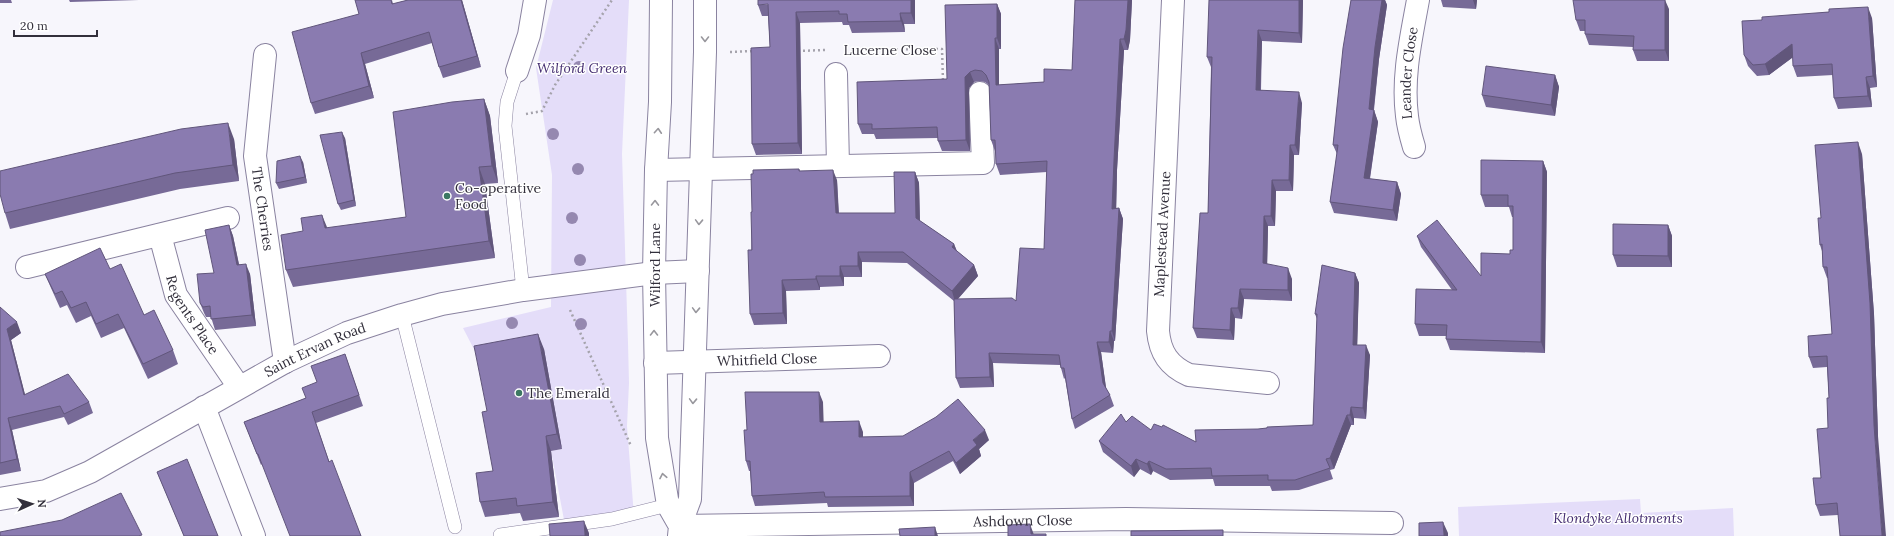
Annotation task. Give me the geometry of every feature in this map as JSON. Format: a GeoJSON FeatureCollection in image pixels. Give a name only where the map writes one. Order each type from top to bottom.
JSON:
{"type":"FeatureCollection","features":[{"type":"Feature","properties":{"kind":"street"},"geometry":{"type":"LineString","coordinates":[[517,71],[529,35],[535,0]]}},
{"type":"Feature","properties":{"kind":"street","name":"Wilford Lane"},"geometry":{"type":"LineString","coordinates":[[661,0],[660,102],[656,170],[654,273],[654,363],[657,438],[668,506],[680,531]]}},
{"type":"Feature","properties":{"kind":"street"},"geometry":{"type":"LineString","coordinates":[[680,531],[690,499],[705,0]]}},
{"type":"Feature","properties":{"kind":"street","name":"Maplestead Avenue"},"geometry":{"type":"LineString","coordinates":[[1173,0],[1158,331],[1160,346],[1166,358],[1177,370],[1189,376],[1268,383]]}},
{"type":"Feature","properties":{"kind":"street","name":"Leander Close"},"geometry":{"type":"LineString","coordinates":[[1414,146],[1407,118],[1405,96],[1406,70],[1418,0]]}},
{"type":"Feature","properties":{"kind":"street","name":"The Cherries"},"geometry":{"type":"LineString","coordinates":[[265,55],[255,156],[285,362]]}},
{"type":"Feature","properties":{"kind":"street","name":"Lucerne Close"},"geometry":{"type":"LineString","coordinates":[[836,74],[838,166]]}},
{"type":"Feature","properties":{"kind":"street"},"geometry":{"type":"LineString","coordinates":[[656,170],[982,163],[980,93]]}},
{"type":"Feature","properties":{"kind":"street"},"geometry":{"type":"LineString","coordinates":[[27,268],[228,218]]}},
{"type":"Feature","properties":{"kind":"street","name":"Regents Place"},"geometry":{"type":"LineString","coordinates":[[160,235],[176,295],[239,387]]}},
{"type":"Feature","properties":{"kind":"street","name":"Saint Ervan Road"},"geometry":{"type":"LineString","coordinates":[[0,499],[46,491],[90,472],[285,362],[347,333],[402,315],[442,304],[522,290],[654,273],[698,271]]}},
{"type":"Feature","properties":{"kind":"street","name":"Whitfield Close"},"geometry":{"type":"LineString","coordinates":[[654,363],[879,356]]}},
{"type":"Feature","properties":{"kind":"street"},"geometry":{"type":"LineString","coordinates":[[204,407],[254,536]]}},
{"type":"Feature","properties":{"kind":"street","name":"Ashdown Close"},"geometry":{"type":"LineString","coordinates":[[680,531],[976,529],[1126,519],[1366,530],[1392,523]]}},
{"type":"Feature","properties":{"kind":"lane"},"geometry":{"type":"LineString","coordinates":[[517,71],[507,102],[505,126],[522,290]]}},
{"type":"Feature","properties":{"kind":"lane"},"geometry":{"type":"LineString","coordinates":[[402,315],[455,527]]}},
{"type":"Feature","properties":{"kind":"lane"},"geometry":{"type":"LineString","coordinates":[[500,535],[612,519],[668,506]]}},
{"type":"Feature","properties":{"kind":"path"},"geometry":{"type":"LineString","coordinates":[[506,118],[542,111],[555,85],[612,0]]}},
{"type":"Feature","properties":{"kind":"path","name":"Lucerne Close"},"geometry":{"type":"LineString","coordinates":[[843,50],[942,49],[943,82],[949,82]]}},
{"type":"Feature","properties":{"kind":"path","name":"Lucerne Close"},"geometry":{"type":"LineString","coordinates":[[797,51],[827,50]]}},
{"type":"Feature","properties":{"kind":"path"},"geometry":{"type":"LineString","coordinates":[[563,284],[566,303],[632,448]]}},
{"type":"Feature","properties":{"kind":"green space","name":"Wilford Green"},"geometry":{"type":"Polygon","coordinates":[[[553,0],[629,0],[622,154],[629,383],[627,426],[634,516],[565,525],[551,451],[562,449],[544,349],[480,361],[463,328],[551,307],[552,175],[536,68],[553,0]]]}},
{"type":"Feature","properties":{"kind":"green space","name":"Klondyke Allotments"},"geometry":{"type":"Polygon","coordinates":[[[1640,499],[1641,513],[1733,508],[1734,536],[1459,536],[1458,507],[1640,499]]]}},
{"type":"Feature","properties":{"kind":"building"},"geometry":{"type":"Polygon","coordinates":[[[355,0],[391,0],[392,4],[408,0],[461,0],[477,56],[439,67],[429,32],[361,53],[369,86],[311,103],[292,32],[359,14],[355,0]]]}},
{"type":"Feature","properties":{"kind":"building"},"geometry":{"type":"Polygon","coordinates":[[[758,0],[911,0],[911,13],[900,13],[901,21],[848,22],[847,14],[839,14],[839,11],[796,12],[798,143],[752,144],[751,48],[770,47],[768,4],[758,5],[758,0]]]}},
{"type":"Feature","properties":{"kind":"building"},"geometry":{"type":"Polygon","coordinates":[[[1075,0],[1128,0],[1126,30],[1124,39],[1120,39],[1114,160],[1112,209],[1119,208],[1112,331],[1110,331],[1109,342],[1097,342],[1103,383],[1110,395],[1072,419],[1064,368],[1061,368],[1059,355],[989,353],[990,377],[956,378],[954,299],[1012,298],[1016,301],[1020,248],[1044,249],[1047,161],[996,164],[995,140],[991,140],[989,82],[986,75],[982,71],[975,70],[970,72],[965,77],[966,140],[938,141],[937,127],[872,129],[872,124],[858,124],[857,82],[947,79],[945,5],[997,4],[997,38],[995,38],[996,85],[1044,82],[1044,69],[1072,70],[1075,0]]]}},
{"type":"Feature","properties":{"kind":"building"},"geometry":{"type":"Polygon","coordinates":[[[1209,0],[1299,0],[1299,33],[1258,30],[1256,90],[1299,92],[1295,145],[1290,145],[1289,180],[1272,180],[1271,216],[1264,216],[1263,263],[1288,268],[1288,290],[1240,289],[1238,308],[1231,308],[1230,330],[1193,328],[1200,213],[1208,213],[1212,57],[1207,57],[1209,0]]]}},
{"type":"Feature","properties":{"kind":"building"},"geometry":{"type":"Polygon","coordinates":[[[1351,0],[1382,0],[1375,47],[1369,109],[1374,110],[1364,178],[1397,182],[1393,210],[1330,202],[1338,145],[1333,145],[1343,48],[1351,0]]]}},
{"type":"Feature","properties":{"kind":"building"},"geometry":{"type":"Polygon","coordinates":[[[1573,0],[1665,0],[1665,50],[1633,50],[1634,36],[1585,34],[1585,20],[1576,20],[1573,0]]]}},
{"type":"Feature","properties":{"kind":"building"},"geometry":{"type":"Polygon","coordinates":[[[1868,7],[1873,76],[1866,77],[1868,96],[1834,98],[1832,64],[1793,66],[1792,44],[1765,64],[1753,65],[1744,55],[1742,21],[1762,20],[1762,17],[1829,12],[1829,9],[1868,7]]]}},
{"type":"Feature","properties":{"kind":"building"},"geometry":{"type":"Polygon","coordinates":[[[1486,66],[1555,75],[1551,105],[1482,95],[1486,66]]]}},
{"type":"Feature","properties":{"kind":"building"},"geometry":{"type":"Polygon","coordinates":[[[484,99],[492,166],[479,167],[489,241],[286,270],[281,235],[303,231],[301,218],[322,215],[325,228],[406,217],[393,112],[452,102],[484,99]]]}},
{"type":"Feature","properties":{"kind":"building"},"geometry":{"type":"Polygon","coordinates":[[[228,123],[233,165],[175,173],[5,213],[0,194],[0,171],[181,129],[228,123]]]}},
{"type":"Feature","properties":{"kind":"building"},"geometry":{"type":"Polygon","coordinates":[[[342,132],[354,200],[338,204],[320,135],[342,132]]]}},
{"type":"Feature","properties":{"kind":"building"},"geometry":{"type":"Polygon","coordinates":[[[1858,142],[1870,303],[1874,425],[1882,536],[1840,536],[1837,503],[1816,505],[1813,478],[1821,478],[1817,429],[1828,428],[1827,398],[1829,398],[1827,356],[1809,357],[1808,336],[1832,334],[1827,267],[1823,267],[1822,244],[1820,245],[1818,218],[1821,218],[1815,145],[1858,142]]]}},
{"type":"Feature","properties":{"kind":"building"},"geometry":{"type":"Polygon","coordinates":[[[300,156],[305,177],[276,183],[277,161],[300,156]]]}},
{"type":"Feature","properties":{"kind":"building"},"geometry":{"type":"Polygon","coordinates":[[[1481,160],[1543,161],[1541,342],[1446,339],[1447,325],[1415,324],[1416,289],[1457,290],[1417,236],[1437,220],[1481,276],[1481,253],[1510,254],[1510,250],[1513,250],[1513,206],[1508,206],[1508,195],[1481,195],[1481,160]]]}},
{"type":"Feature","properties":{"kind":"building"},"geometry":{"type":"Polygon","coordinates":[[[799,169],[799,171],[833,170],[836,213],[895,213],[894,172],[915,172],[916,218],[954,244],[952,247],[974,265],[952,291],[903,252],[858,252],[858,266],[840,266],[840,276],[816,276],[816,279],[782,280],[783,313],[750,314],[748,250],[752,250],[751,174],[753,174],[753,170],[799,169]]]}},
{"type":"Feature","properties":{"kind":"building"},"geometry":{"type":"Polygon","coordinates":[[[1613,224],[1668,225],[1668,256],[1613,255],[1613,224]]]}},
{"type":"Feature","properties":{"kind":"building"},"geometry":{"type":"Polygon","coordinates":[[[229,225],[237,265],[246,264],[252,315],[211,319],[210,306],[203,307],[200,303],[197,274],[214,273],[205,230],[229,225]]]}},
{"type":"Feature","properties":{"kind":"building"},"geometry":{"type":"Polygon","coordinates":[[[100,248],[110,269],[121,264],[144,315],[154,310],[173,350],[143,364],[118,314],[96,324],[86,302],[71,308],[62,291],[55,294],[45,274],[100,248]]]}},
{"type":"Feature","properties":{"kind":"building"},"geometry":{"type":"Polygon","coordinates":[[[1322,265],[1355,273],[1353,345],[1366,345],[1363,408],[1351,407],[1350,415],[1347,415],[1330,458],[1326,459],[1330,468],[1295,480],[1268,480],[1268,475],[1212,476],[1211,468],[1166,469],[1149,461],[1147,464],[1136,459],[1131,466],[1099,441],[1121,414],[1126,422],[1132,416],[1151,430],[1154,424],[1162,427],[1163,425],[1196,442],[1195,430],[1258,429],[1267,427],[1313,425],[1317,314],[1315,314],[1322,265]]]}},
{"type":"Feature","properties":{"kind":"building"},"geometry":{"type":"Polygon","coordinates":[[[0,307],[17,322],[7,329],[24,395],[68,374],[89,402],[64,414],[60,406],[8,418],[17,459],[0,463],[0,307]]]}},
{"type":"Feature","properties":{"kind":"building","name":"The Emerald"},"geometry":{"type":"Polygon","coordinates":[[[538,334],[557,434],[546,436],[553,502],[517,506],[516,498],[480,502],[476,473],[493,471],[482,412],[487,411],[474,346],[538,334]]]}},
{"type":"Feature","properties":{"kind":"building"},"geometry":{"type":"Polygon","coordinates":[[[345,354],[359,395],[312,412],[329,462],[332,460],[361,536],[290,536],[244,422],[306,398],[302,388],[317,382],[311,366],[345,354]]]}},
{"type":"Feature","properties":{"kind":"building"},"geometry":{"type":"Polygon","coordinates":[[[745,392],[819,392],[820,422],[859,421],[859,437],[903,436],[936,417],[958,399],[985,430],[973,440],[977,445],[956,463],[949,451],[910,472],[910,496],[825,497],[824,492],[752,496],[750,461],[746,461],[744,430],[747,430],[745,392]]]}},
{"type":"Feature","properties":{"kind":"building"},"geometry":{"type":"Polygon","coordinates":[[[187,459],[218,536],[184,536],[157,472],[187,459]]]}},
{"type":"Feature","properties":{"kind":"building"},"geometry":{"type":"Polygon","coordinates":[[[121,493],[142,535],[0,536],[0,532],[62,520],[121,493]]]}},
{"type":"Feature","properties":{"kind":"building"},"geometry":{"type":"Polygon","coordinates":[[[584,521],[585,536],[550,536],[549,524],[584,521]]]}},
{"type":"Feature","properties":{"kind":"building"},"geometry":{"type":"Polygon","coordinates":[[[1443,522],[1444,536],[1419,536],[1419,523],[1443,522]]]}},
{"type":"Feature","properties":{"kind":"building"},"geometry":{"type":"Polygon","coordinates":[[[1030,524],[1031,534],[1046,534],[1046,536],[1008,536],[1008,525],[1030,524]]]}},
{"type":"Feature","properties":{"kind":"building"},"geometry":{"type":"Polygon","coordinates":[[[935,527],[935,536],[900,536],[899,529],[935,527]]]}},
{"type":"Feature","properties":{"kind":"building"},"geometry":{"type":"Polygon","coordinates":[[[1223,530],[1223,536],[1131,536],[1131,531],[1223,530]]]}},
{"type":"Feature","properties":{"kind":"place","name":"Co-operative Food"},"geometry":{"type":"Point","coordinates":[447,196]}},
{"type":"Feature","properties":{"kind":"place","name":"The Emerald"},"geometry":{"type":"Point","coordinates":[519,393]}}]}
